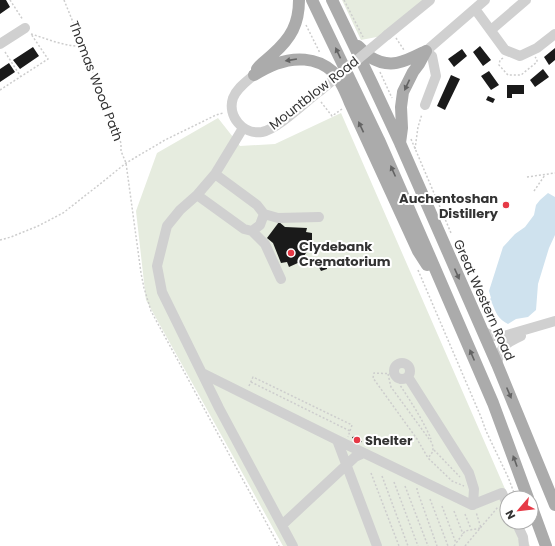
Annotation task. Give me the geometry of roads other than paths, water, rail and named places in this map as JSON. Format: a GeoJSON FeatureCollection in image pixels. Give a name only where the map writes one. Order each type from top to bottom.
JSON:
{"type":"FeatureCollection","features":[{"type":"Feature","properties":{"kind":"main road"},"geometry":{"type":"LineString","coordinates":[[254,75],[259,67],[286,42],[292,33],[297,18],[299,0]]}},
{"type":"Feature","properties":{"kind":"main road"},"geometry":{"type":"LineString","coordinates":[[312,0],[379,140],[442,284],[493,403],[525,490]]}},
{"type":"Feature","properties":{"kind":"main road","name":"Great Western Road"},"geometry":{"type":"LineString","coordinates":[[332,0],[400,143],[483,331],[555,505]]}},
{"type":"Feature","properties":{"kind":"main road"},"geometry":{"type":"LineString","coordinates":[[351,39],[369,56],[380,62],[388,64],[412,59],[426,51]]}},
{"type":"Feature","properties":{"kind":"main road"},"geometry":{"type":"LineString","coordinates":[[400,143],[403,92],[426,51]]}},
{"type":"Feature","properties":{"kind":"main road"},"geometry":{"type":"LineString","coordinates":[[254,75],[275,64],[295,59],[314,61],[332,71],[341,84],[418,251],[442,284]]}},
{"type":"Feature","properties":{"kind":"main road"},"geometry":{"type":"LineString","coordinates":[[539,527],[546,546]]}},
{"type":"Feature","properties":{"kind":"street","name":"Mountblow Road"},"geometry":{"type":"LineString","coordinates":[[243,128],[256,132],[267,130],[320,95],[392,37],[430,0]]}},
{"type":"Feature","properties":{"kind":"street"},"geometry":{"type":"LineString","coordinates":[[426,104],[436,76],[432,56],[426,51],[485,0]]}},
{"type":"Feature","properties":{"kind":"street"},"geometry":{"type":"LineString","coordinates":[[491,30],[526,0]]}},
{"type":"Feature","properties":{"kind":"street"},"geometry":{"type":"LineString","coordinates":[[475,9],[505,50],[520,56],[537,48],[555,34]]}},
{"type":"Feature","properties":{"kind":"street"},"geometry":{"type":"LineString","coordinates":[[2,48],[27,28]]}},
{"type":"Feature","properties":{"kind":"street"},"geometry":{"type":"LineString","coordinates":[[254,75],[242,85],[233,98],[233,114],[236,121],[243,128],[215,174],[180,210],[167,226],[157,266],[162,292],[219,408],[293,546]]}},
{"type":"Feature","properties":{"kind":"street"},"geometry":{"type":"LineString","coordinates":[[215,174],[257,205],[264,214],[278,218],[319,217]]}},
{"type":"Feature","properties":{"kind":"street"},"geometry":{"type":"LineString","coordinates":[[196,195],[244,229],[252,231],[265,244],[281,278]]}},
{"type":"Feature","properties":{"kind":"street"},"geometry":{"type":"LineString","coordinates":[[252,231],[260,225],[264,214]]}},
{"type":"Feature","properties":{"kind":"street"},"geometry":{"type":"LineString","coordinates":[[483,331],[492,336],[504,336],[550,322]]}},
{"type":"Feature","properties":{"kind":"street"},"geometry":{"type":"LineString","coordinates":[[497,364],[500,353],[505,345],[512,340],[550,322]]}},
{"type":"Feature","properties":{"kind":"street"},"geometry":{"type":"LineString","coordinates":[[202,373],[472,505],[499,494]]}},
{"type":"Feature","properties":{"kind":"street"},"geometry":{"type":"LineString","coordinates":[[398,376],[469,473],[474,488],[473,505]]}},
{"type":"Feature","properties":{"kind":"street"},"geometry":{"type":"LineString","coordinates":[[219,408],[218,400],[221,395],[226,391],[235,389]]}},
{"type":"Feature","properties":{"kind":"street"},"geometry":{"type":"LineString","coordinates":[[341,442],[346,465],[377,546]]}},
{"type":"Feature","properties":{"kind":"street"},"geometry":{"type":"LineString","coordinates":[[282,525],[355,457],[364,453]]}},
{"type":"Feature","properties":{"kind":"street"},"geometry":{"type":"LineString","coordinates":[[520,530],[523,537],[524,546]]}},
{"type":"Feature","properties":{"kind":"water"},"geometry":{"type":"Polygon","coordinates":[[[548,193],[555,197],[555,235],[549,248],[538,284],[536,310],[528,317],[516,319],[508,324],[498,315],[492,303],[489,304],[488,301],[491,298],[489,291],[503,247],[515,234],[525,227],[534,215],[536,205],[548,193]]]}},
{"type":"Feature","properties":{"kind":"place","name":"Auchentoshan Distillery"},"geometry":{"type":"Point","coordinates":[506,205]}},
{"type":"Feature","properties":{"kind":"place","name":"Clydebank Crematorium"},"geometry":{"type":"Point","coordinates":[291,253]}},
{"type":"Feature","properties":{"kind":"place","name":"Shelter"},"geometry":{"type":"Point","coordinates":[357,440]}}]}
